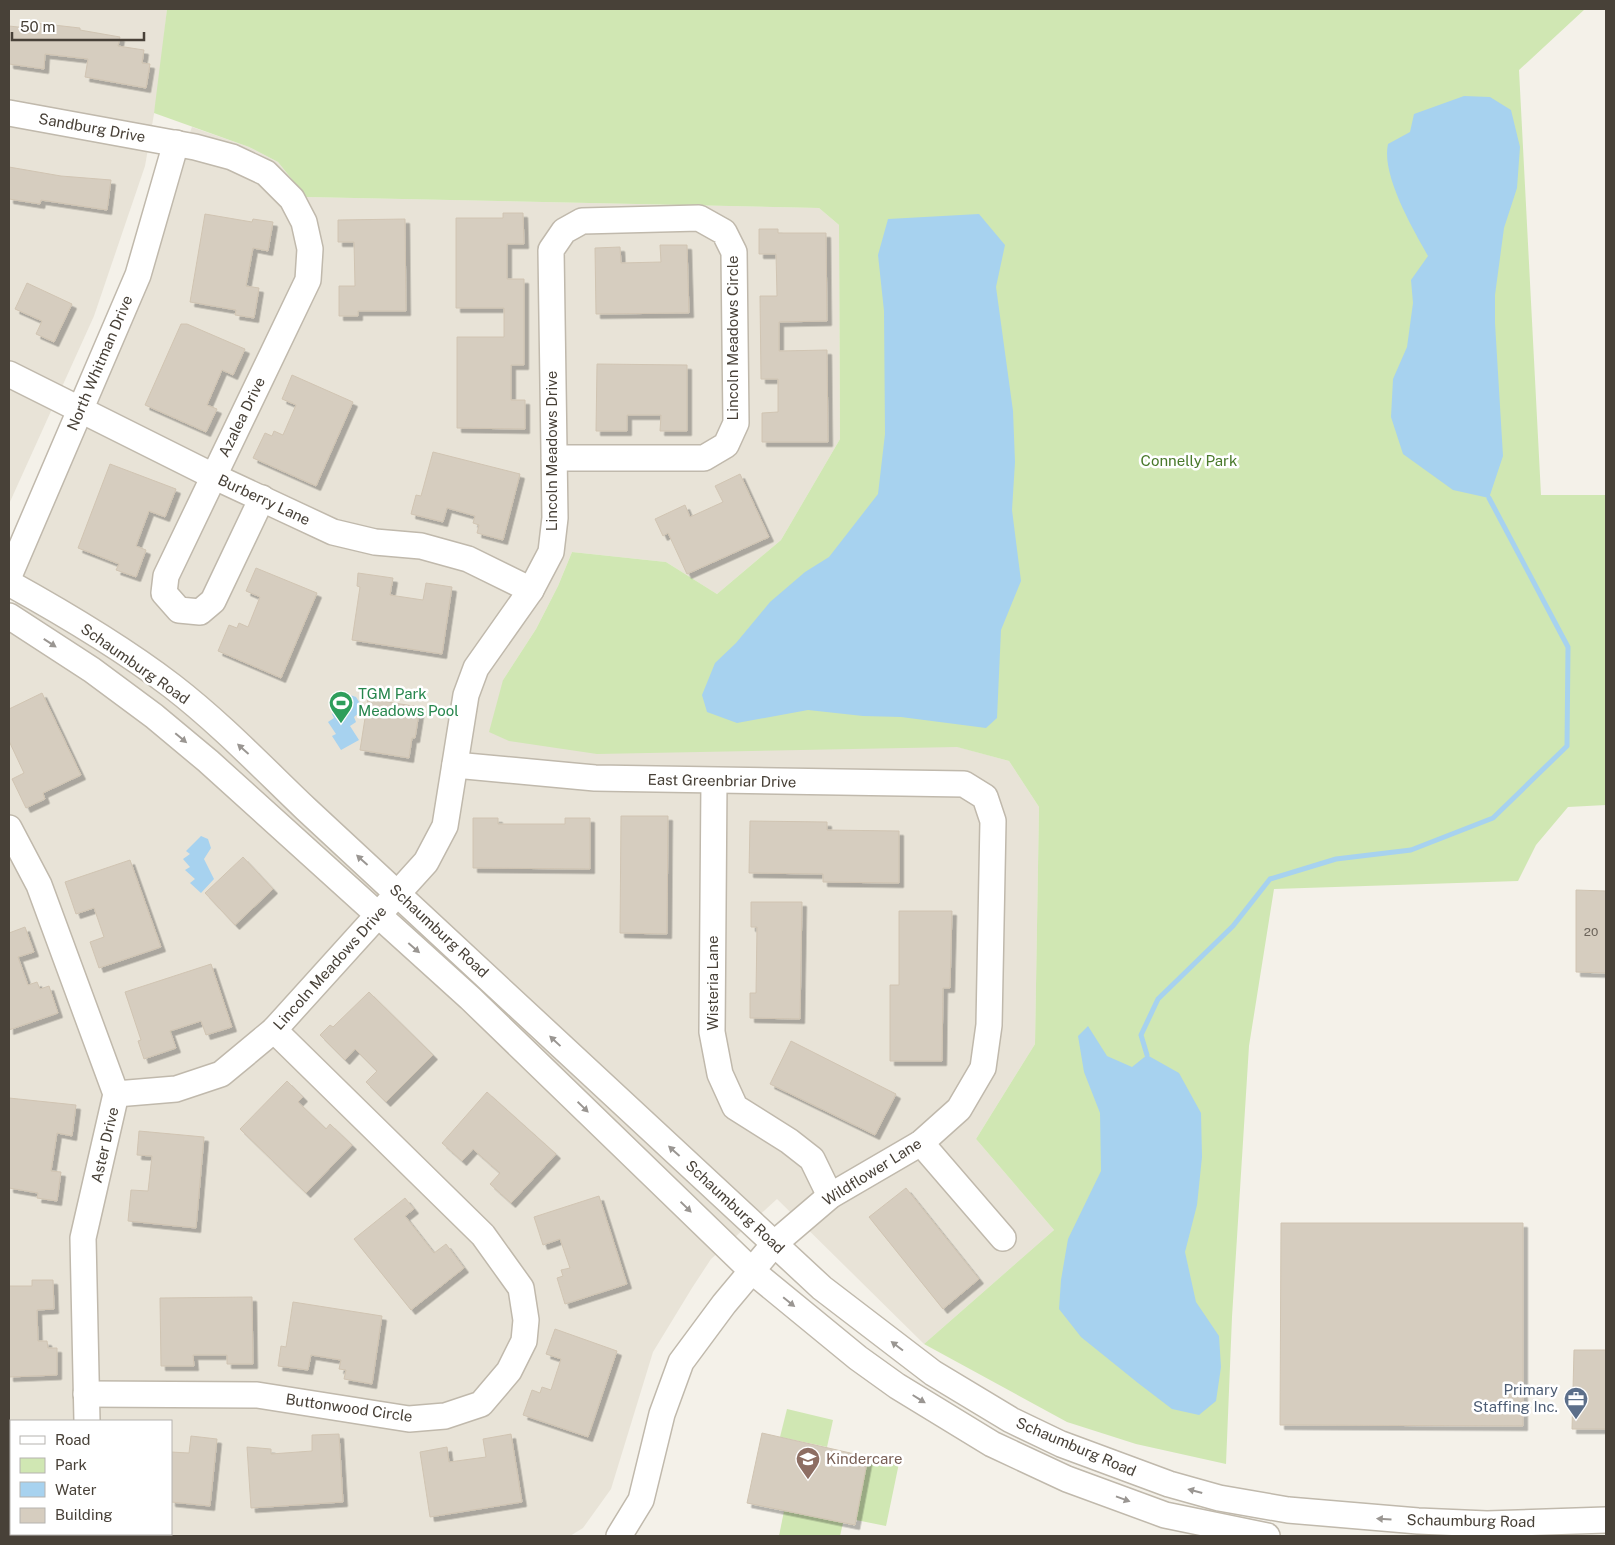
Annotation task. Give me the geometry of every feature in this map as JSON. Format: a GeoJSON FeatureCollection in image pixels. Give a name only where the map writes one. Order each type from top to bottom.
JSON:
{"type":"FeatureCollection","features":[{"type":"Feature","properties":{"kind":"street","name":"Sandburg Drive"},"geometry":{"type":"LineString","coordinates":[[9,113],[176,143]]}},
{"type":"Feature","properties":{"kind":"street","name":"North Whitman Drive"},"geometry":{"type":"LineString","coordinates":[[9,576],[138,275],[176,143]]}},
{"type":"Feature","properties":{"kind":"street","name":"Azalea Drive"},"geometry":{"type":"LineString","coordinates":[[176,143],[232,157],[266,173],[292,199],[304,222],[310,249],[308,280],[166,576],[164,593],[179,610],[200,612],[213,601],[262,498]]}},
{"type":"Feature","properties":{"kind":"street","name":"Lincoln Meadows Circle"},"geometry":{"type":"LineString","coordinates":[[554,458],[704,458],[726,445],[736,423],[734,252],[724,232],[699,218],[582,221]]}},
{"type":"Feature","properties":{"kind":"street","name":"Lincoln Meadows Drive"},"geometry":{"type":"LineString","coordinates":[[116,1094],[176,1089],[221,1074],[274,1030],[426,862],[445,826],[466,695],[476,668],[531,590],[551,552],[555,518],[551,250],[564,231],[582,221]]}},
{"type":"Feature","properties":{"kind":"street","name":"Burberry Lane"},"geometry":{"type":"LineString","coordinates":[[9,374],[213,476],[333,532],[374,542],[422,546],[468,559],[531,590]]}},
{"type":"Feature","properties":{"kind":"street","name":"Schaumburg Road"},"geometry":{"type":"LineString","coordinates":[[9,583],[111,643],[172,687],[244,750],[594,1078],[822,1288],[933,1373],[1011,1420],[1061,1444],[1169,1484],[1219,1498],[1270,1507],[1357,1517],[1487,1524],[1606,1520]]}},
{"type":"Feature","properties":{"kind":"street","name":"Schaumburg Road"},"geometry":{"type":"LineString","coordinates":[[9,616],[92,670],[154,716],[267,813],[377,916],[470,998],[752,1270],[858,1358],[897,1386],[992,1444],[1067,1479],[1165,1514],[1266,1536]]}},
{"type":"Feature","properties":{"kind":"street","name":"East Greenbriar Drive"},"geometry":{"type":"LineString","coordinates":[[456,765],[595,778],[964,784],[984,797]]}},
{"type":"Feature","properties":{"kind":"street","name":"Wisteria Lane"},"geometry":{"type":"LineString","coordinates":[[714,781],[712,1032],[720,1074],[735,1107],[789,1141],[812,1159],[830,1196]]}},
{"type":"Feature","properties":{"kind":"street","name":"Wildflower Lane"},"geometry":{"type":"LineString","coordinates":[[620,1536],[641,1500],[662,1414],[681,1362],[752,1270],[775,1243],[830,1196],[921,1142],[959,1109],[982,1068],[989,1025],[993,821],[984,797]]}},
{"type":"Feature","properties":{"kind":"street","name":"Aster Drive"},"geometry":{"type":"LineString","coordinates":[[9,828],[39,885],[116,1094],[83,1238],[87,1420]]}},
{"type":"Feature","properties":{"kind":"street","name":"Buttonwood Circle"},"geometry":{"type":"LineString","coordinates":[[86,1394],[257,1395],[408,1419],[445,1416],[481,1404],[510,1371],[524,1341],[526,1320],[521,1288],[483,1235],[274,1030]]}},
{"type":"Feature","properties":{"kind":"street"},"geometry":{"type":"LineString","coordinates":[[921,1142],[1002,1238]]}},
{"type":"Feature","properties":{"kind":"shaded area"},"geometry":{"type":"Polygon","coordinates":[[[9,9],[167,9],[159,85],[145,166],[94,316],[9,504],[9,9]]]}},
{"type":"Feature","properties":{"kind":"shaded area"},"geometry":{"type":"Polygon","coordinates":[[[192,127],[249,147],[278,162],[306,197],[819,208],[839,225],[840,439],[781,540],[717,594],[666,562],[572,552],[558,586],[536,629],[503,680],[958,747],[1009,761],[1039,807],[1035,1044],[976,1139],[1054,1230],[924,1344],[777,1199],[711,1259],[692,1288],[653,1352],[611,1489],[583,1528],[570,1536],[9,1536],[9,621],[31,555],[192,127]]]}},
{"type":"Feature","properties":{"kind":"green space","name":"Connelly Park"},"geometry":{"type":"Polygon","coordinates":[[[167,9],[1585,9],[1519,70],[1541,495],[1606,495],[1606,805],[1568,807],[1536,845],[1518,881],[1274,889],[1249,1046],[1232,1317],[1226,1464],[1136,1444],[1067,1422],[924,1344],[1054,1230],[976,1139],[1035,1044],[1039,807],[1009,761],[957,747],[597,754],[509,741],[489,732],[503,680],[536,629],[558,586],[572,552],[666,562],[717,594],[781,540],[840,439],[839,225],[819,208],[306,197],[278,162],[249,147],[154,113],[167,9]]]}},
{"type":"Feature","properties":{"kind":"green space"},"geometry":{"type":"Polygon","coordinates":[[[787,1409],[833,1420],[827,1447],[780,1437],[787,1409]]]}},
{"type":"Feature","properties":{"kind":"green space"},"geometry":{"type":"Polygon","coordinates":[[[868,1457],[899,1463],[886,1526],[856,1520],[868,1457]]]}},
{"type":"Feature","properties":{"kind":"green space"},"geometry":{"type":"Polygon","coordinates":[[[784,1511],[843,1523],[840,1536],[779,1536],[784,1511]]]}},
{"type":"Feature","properties":{"kind":"water"},"geometry":{"type":"Polygon","coordinates":[[[1464,96],[1490,97],[1511,110],[1520,147],[1517,188],[1504,228],[1495,295],[1503,456],[1489,498],[1453,490],[1403,454],[1391,417],[1393,379],[1407,347],[1413,303],[1411,280],[1428,256],[1407,217],[1394,186],[1387,157],[1388,144],[1410,132],[1414,114],[1464,96]]]}},
{"type":"Feature","properties":{"kind":"water"},"geometry":{"type":"Polygon","coordinates":[[[979,214],[1005,245],[996,287],[1013,411],[1015,462],[1012,510],[1021,581],[1001,630],[997,718],[986,728],[901,717],[863,716],[808,710],[737,723],[707,712],[702,695],[715,663],[736,643],[770,602],[805,572],[829,557],[878,494],[885,434],[884,311],[878,255],[888,219],[979,214]]]}},
{"type":"Feature","properties":{"kind":"water","name":"TGM Park Meadows Pool"},"geometry":{"type":"Polygon","coordinates":[[[350,695],[356,697],[361,705],[359,713],[354,717],[356,722],[350,726],[359,740],[341,750],[332,736],[336,734],[328,722],[334,718],[332,714],[337,710],[335,705],[350,695]]]}},
{"type":"Feature","properties":{"kind":"water"},"geometry":{"type":"Polygon","coordinates":[[[201,836],[208,839],[211,848],[204,859],[214,879],[201,893],[190,883],[195,879],[185,870],[190,867],[183,859],[190,854],[186,851],[201,836]]]}},
{"type":"Feature","properties":{"kind":"water"},"geometry":{"type":"Polygon","coordinates":[[[1088,1026],[1107,1056],[1132,1067],[1147,1055],[1179,1073],[1201,1113],[1202,1157],[1197,1205],[1185,1252],[1196,1302],[1219,1336],[1221,1367],[1216,1401],[1199,1415],[1172,1409],[1081,1337],[1059,1309],[1061,1280],[1068,1239],[1101,1171],[1100,1113],[1084,1072],[1078,1036],[1088,1026]]]}},
{"type":"Feature","properties":{"kind":"building"},"geometry":{"type":"Polygon","coordinates":[[[27,22],[80,28],[80,30],[120,37],[118,46],[144,50],[142,63],[150,64],[146,88],[85,77],[88,59],[45,54],[44,69],[9,64],[9,26],[27,28],[27,22]]]}},
{"type":"Feature","properties":{"kind":"building"},"geometry":{"type":"Polygon","coordinates":[[[9,167],[61,176],[111,180],[107,210],[41,200],[40,204],[9,199],[9,167]]]}},
{"type":"Feature","properties":{"kind":"building"},"geometry":{"type":"Polygon","coordinates":[[[503,213],[523,213],[524,244],[507,244],[507,279],[524,279],[524,365],[511,365],[511,400],[525,400],[525,429],[457,428],[457,337],[504,337],[504,308],[456,308],[456,218],[503,218],[503,213]]]}},
{"type":"Feature","properties":{"kind":"building"},"geometry":{"type":"Polygon","coordinates":[[[205,214],[252,222],[253,219],[273,222],[268,251],[253,248],[246,286],[259,288],[254,318],[235,315],[236,310],[190,302],[205,214]]]}},
{"type":"Feature","properties":{"kind":"building"},"geometry":{"type":"Polygon","coordinates":[[[405,219],[406,311],[358,311],[358,316],[339,316],[339,286],[355,286],[354,242],[338,242],[338,220],[405,219]]]}},
{"type":"Feature","properties":{"kind":"building"},"geometry":{"type":"Polygon","coordinates":[[[759,229],[778,229],[778,233],[826,233],[827,321],[779,322],[779,351],[827,350],[828,442],[762,442],[762,413],[778,412],[778,379],[761,379],[760,296],[777,296],[776,254],[759,254],[759,229]]]}},
{"type":"Feature","properties":{"kind":"building"},"geometry":{"type":"Polygon","coordinates":[[[660,245],[687,245],[689,313],[596,314],[595,248],[620,247],[621,263],[661,262],[660,245]]]}},
{"type":"Feature","properties":{"kind":"building"},"geometry":{"type":"Polygon","coordinates":[[[27,283],[72,304],[54,342],[36,334],[42,321],[15,309],[27,283]]]}},
{"type":"Feature","properties":{"kind":"building"},"geometry":{"type":"Polygon","coordinates":[[[181,324],[187,324],[245,349],[233,375],[222,370],[207,405],[217,409],[206,432],[145,405],[181,324]]]}},
{"type":"Feature","properties":{"kind":"building"},"geometry":{"type":"Polygon","coordinates":[[[597,364],[687,365],[687,431],[660,431],[661,415],[627,415],[627,431],[596,431],[597,364]]]}},
{"type":"Feature","properties":{"kind":"building"},"geometry":{"type":"Polygon","coordinates":[[[292,375],[353,402],[316,486],[253,458],[265,433],[272,436],[274,431],[283,435],[296,405],[282,399],[292,375]]]}},
{"type":"Feature","properties":{"kind":"building"},"geometry":{"type":"Polygon","coordinates":[[[433,452],[520,474],[503,540],[477,533],[479,525],[473,523],[475,516],[447,508],[443,522],[411,514],[416,495],[421,496],[433,452]]]}},
{"type":"Feature","properties":{"kind":"building"},"geometry":{"type":"Polygon","coordinates":[[[110,464],[176,489],[165,517],[149,511],[136,546],[146,550],[136,577],[116,570],[119,564],[78,548],[110,464]]]}},
{"type":"Feature","properties":{"kind":"building"},"geometry":{"type":"Polygon","coordinates":[[[740,474],[769,537],[687,574],[668,533],[663,536],[655,519],[685,505],[690,517],[723,502],[715,486],[740,474]]]}},
{"type":"Feature","properties":{"kind":"building"},"geometry":{"type":"Polygon","coordinates":[[[256,568],[317,593],[281,678],[218,651],[229,625],[237,628],[239,623],[248,627],[260,597],[246,591],[256,568]]]}},
{"type":"Feature","properties":{"kind":"building"},"geometry":{"type":"Polygon","coordinates":[[[358,573],[393,578],[390,595],[423,600],[426,583],[452,587],[442,654],[352,640],[360,587],[357,586],[358,573]]]}},
{"type":"Feature","properties":{"kind":"building"},"geometry":{"type":"Polygon","coordinates":[[[42,693],[81,775],[43,793],[45,799],[26,808],[12,779],[24,773],[9,741],[9,709],[42,693]]]}},
{"type":"Feature","properties":{"kind":"building"},"geometry":{"type":"Polygon","coordinates":[[[368,699],[420,707],[415,738],[412,738],[409,758],[360,750],[368,699]]]}},
{"type":"Feature","properties":{"kind":"building"},"geometry":{"type":"Polygon","coordinates":[[[621,816],[668,816],[667,934],[620,933],[621,816]]]}},
{"type":"Feature","properties":{"kind":"building"},"geometry":{"type":"Polygon","coordinates":[[[473,818],[498,818],[498,824],[565,824],[565,818],[590,818],[590,869],[473,868],[473,818]]]}},
{"type":"Feature","properties":{"kind":"building"},"geometry":{"type":"Polygon","coordinates":[[[750,821],[827,822],[827,830],[899,831],[899,883],[823,882],[823,874],[749,873],[750,821]]]}},
{"type":"Feature","properties":{"kind":"building"},"geometry":{"type":"Polygon","coordinates":[[[243,857],[273,889],[235,925],[205,893],[243,857]]]}},
{"type":"Feature","properties":{"kind":"building"},"geometry":{"type":"Polygon","coordinates":[[[130,860],[161,947],[99,968],[90,942],[104,937],[94,908],[76,914],[65,882],[130,860]]]}},
{"type":"Feature","properties":{"kind":"building"},"geometry":{"type":"Polygon","coordinates":[[[1576,890],[1606,891],[1606,973],[1576,972],[1576,890]]]}},
{"type":"Feature","properties":{"kind":"building"},"geometry":{"type":"Polygon","coordinates":[[[751,902],[802,902],[800,1019],[750,1018],[750,993],[756,993],[757,927],[751,927],[751,902]]]}},
{"type":"Feature","properties":{"kind":"building"},"geometry":{"type":"Polygon","coordinates":[[[899,911],[952,911],[950,988],[943,988],[942,1061],[890,1061],[890,985],[899,985],[899,911]]]}},
{"type":"Feature","properties":{"kind":"building"},"geometry":{"type":"Polygon","coordinates":[[[25,927],[34,952],[18,957],[28,985],[37,982],[40,989],[49,986],[58,1013],[9,1030],[9,933],[25,927]]]}},
{"type":"Feature","properties":{"kind":"building"},"geometry":{"type":"Polygon","coordinates":[[[211,964],[232,1027],[206,1035],[201,1021],[170,1031],[176,1048],[144,1059],[138,1041],[141,1040],[125,992],[211,964]]]}},
{"type":"Feature","properties":{"kind":"building"},"geometry":{"type":"Polygon","coordinates":[[[369,992],[433,1055],[386,1102],[366,1082],[377,1071],[355,1049],[345,1060],[320,1035],[330,1025],[333,1027],[369,992]]]}},
{"type":"Feature","properties":{"kind":"building"},"geometry":{"type":"Polygon","coordinates":[[[791,1041],[896,1094],[875,1135],[770,1084],[791,1041]]]}},
{"type":"Feature","properties":{"kind":"building"},"geometry":{"type":"Polygon","coordinates":[[[287,1081],[303,1097],[298,1102],[326,1129],[330,1124],[352,1145],[306,1193],[240,1129],[287,1081]]]}},
{"type":"Feature","properties":{"kind":"building"},"geometry":{"type":"Polygon","coordinates":[[[487,1092],[556,1154],[511,1203],[490,1184],[500,1173],[473,1149],[462,1161],[442,1143],[487,1092]]]}},
{"type":"Feature","properties":{"kind":"building"},"geometry":{"type":"Polygon","coordinates":[[[9,1098],[76,1105],[72,1136],[57,1133],[51,1171],[61,1172],[57,1201],[37,1198],[38,1193],[9,1188],[9,1098]]]}},
{"type":"Feature","properties":{"kind":"building"},"geometry":{"type":"Polygon","coordinates":[[[139,1131],[204,1137],[196,1228],[128,1221],[131,1190],[148,1191],[152,1156],[137,1155],[139,1131]]]}},
{"type":"Feature","properties":{"kind":"building"},"geometry":{"type":"Polygon","coordinates":[[[906,1188],[979,1279],[943,1309],[869,1217],[906,1188]]]}},
{"type":"Feature","properties":{"kind":"building"},"geometry":{"type":"Polygon","coordinates":[[[599,1196],[627,1284],[565,1304],[557,1278],[563,1276],[561,1270],[570,1268],[560,1239],[543,1245],[534,1217],[599,1196]]]}},
{"type":"Feature","properties":{"kind":"building"},"geometry":{"type":"Polygon","coordinates":[[[405,1198],[414,1209],[405,1216],[434,1253],[446,1244],[464,1268],[411,1310],[354,1239],[405,1198]]]}},
{"type":"Feature","properties":{"kind":"building"},"geometry":{"type":"Polygon","coordinates":[[[1281,1223],[1523,1223],[1523,1426],[1280,1425],[1281,1223]]]}},
{"type":"Feature","properties":{"kind":"building"},"geometry":{"type":"Polygon","coordinates":[[[32,1280],[53,1280],[54,1309],[37,1310],[38,1341],[47,1341],[48,1348],[57,1348],[57,1375],[9,1377],[9,1286],[32,1286],[32,1280]]]}},
{"type":"Feature","properties":{"kind":"building"},"geometry":{"type":"Polygon","coordinates":[[[252,1297],[253,1364],[227,1364],[227,1355],[193,1355],[194,1366],[161,1366],[160,1298],[252,1297]]]}},
{"type":"Feature","properties":{"kind":"building"},"geometry":{"type":"Polygon","coordinates":[[[293,1302],[382,1316],[372,1384],[344,1379],[346,1370],[339,1369],[341,1360],[311,1355],[308,1370],[278,1366],[281,1346],[286,1347],[293,1302]]]}},
{"type":"Feature","properties":{"kind":"building"},"geometry":{"type":"Polygon","coordinates":[[[555,1329],[617,1351],[588,1437],[523,1415],[532,1390],[540,1393],[542,1387],[551,1390],[561,1359],[546,1354],[555,1329]]]}},
{"type":"Feature","properties":{"kind":"building"},"geometry":{"type":"Polygon","coordinates":[[[1574,1350],[1606,1350],[1606,1429],[1572,1429],[1574,1350]]]}},
{"type":"Feature","properties":{"kind":"building","name":"Kindercare"},"geometry":{"type":"Polygon","coordinates":[[[762,1433],[868,1457],[855,1525],[747,1503],[762,1433]]]}},
{"type":"Feature","properties":{"kind":"building"},"geometry":{"type":"Polygon","coordinates":[[[339,1434],[343,1502],[251,1508],[247,1447],[271,1449],[271,1454],[312,1451],[312,1435],[339,1434]]]}},
{"type":"Feature","properties":{"kind":"building"},"geometry":{"type":"Polygon","coordinates":[[[511,1434],[522,1502],[430,1517],[420,1452],[447,1447],[449,1462],[486,1457],[483,1439],[511,1434]]]}},
{"type":"Feature","properties":{"kind":"building"},"geometry":{"type":"Polygon","coordinates":[[[191,1436],[217,1439],[210,1506],[172,1502],[172,1452],[189,1453],[191,1436]]]}},
{"type":"Feature","properties":{"kind":"waterway"},"geometry":{"type":"LineString","coordinates":[[1147,1055],[1141,1035],[1158,999],[1233,926],[1270,879],[1336,859],[1411,850],[1493,818],[1567,746],[1568,647],[1489,498]]}},
{"type":"Feature","properties":{"kind":"place","name":"TGM Park Meadows Pool"},"geometry":{"type":"Point","coordinates":[341,724]}},
{"type":"Feature","properties":{"kind":"place","name":"Primary Staffing Inc."},"geometry":{"type":"Point","coordinates":[1576,1420]}},
{"type":"Feature","properties":{"kind":"place","name":"Kindercare"},"geometry":{"type":"Point","coordinates":[808,1480]}}]}
